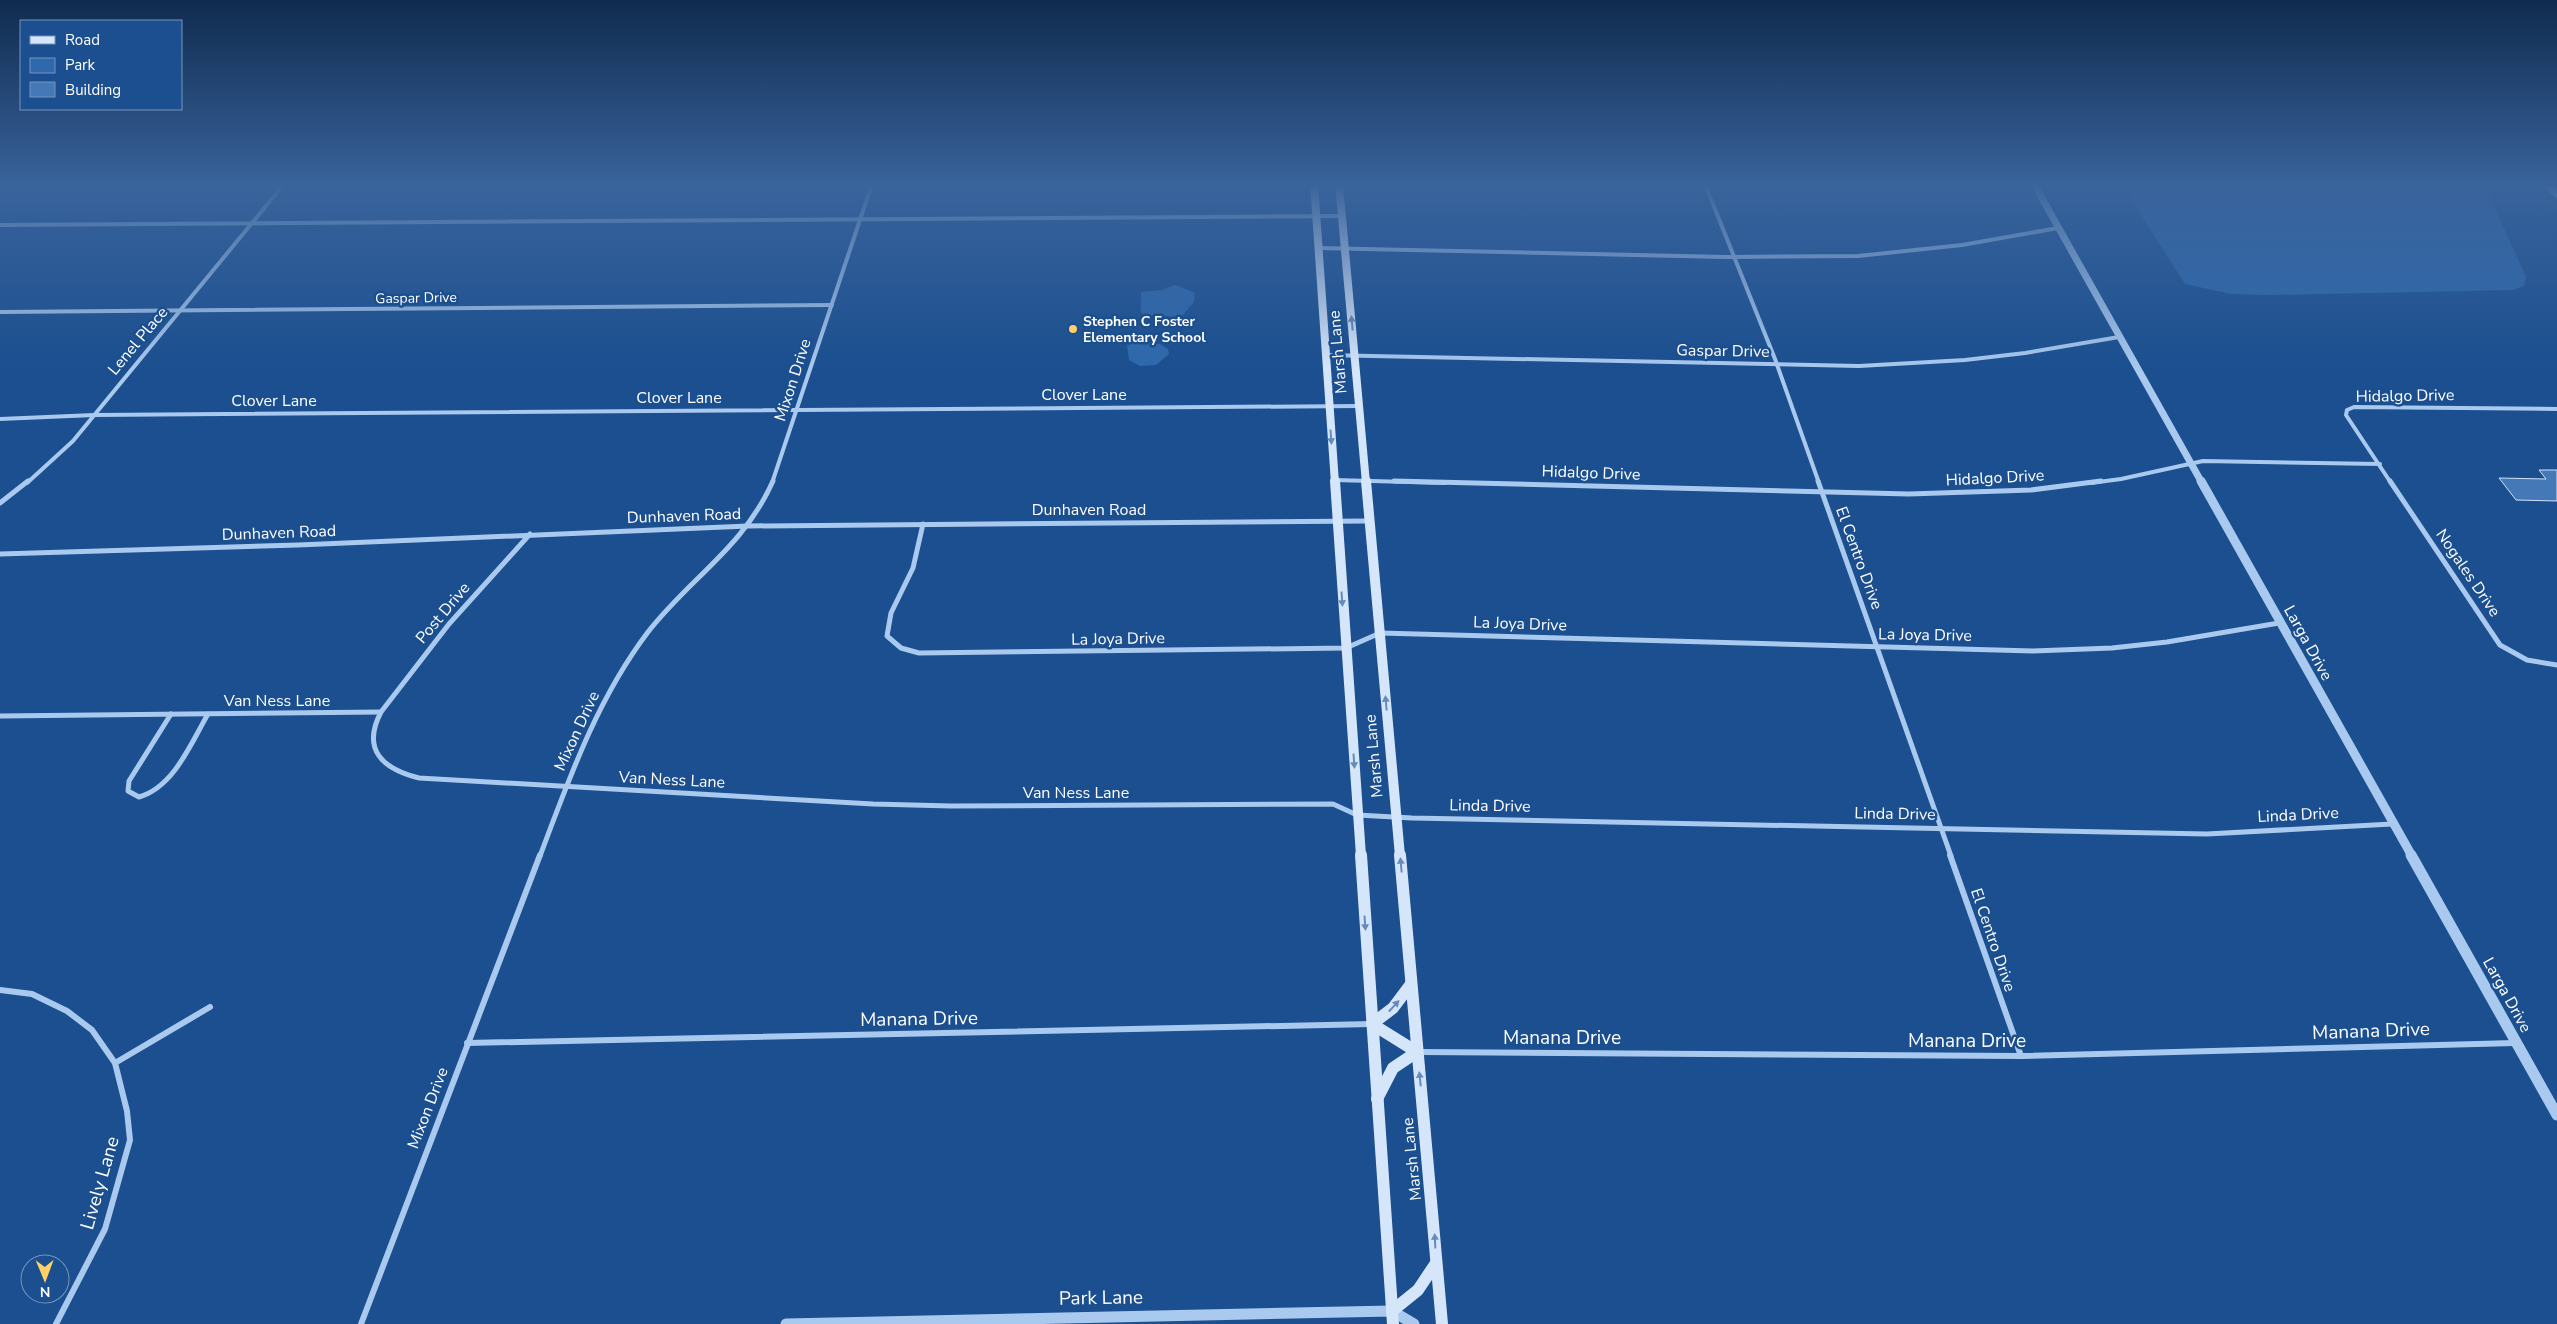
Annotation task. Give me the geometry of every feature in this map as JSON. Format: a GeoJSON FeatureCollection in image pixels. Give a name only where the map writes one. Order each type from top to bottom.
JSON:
{"type":"FeatureCollection","features":[{"type":"Feature","properties":{"kind":"main road","name":"Marsh Lane"},"geometry":{"type":"LineString","coordinates":[[1345,246],[1442,1324]]}},
{"type":"Feature","properties":{"kind":"main road","name":"Marsh Lane"},"geometry":{"type":"LineString","coordinates":[[1318,248],[1392,1317]]}},
{"type":"Feature","properties":{"kind":"main road"},"geometry":{"type":"LineString","coordinates":[[1377,1099],[1393,1068],[1418,1052],[1372,1024],[1393,1008],[1411,984]]}},
{"type":"Feature","properties":{"kind":"main road"},"geometry":{"type":"LineString","coordinates":[[1392,1317],[1422,1288],[1436,1262]]}},
{"type":"Feature","properties":{"kind":"street","name":"Lenel Place"},"geometry":{"type":"LineString","coordinates":[[0,503],[55,459],[94,415],[233,246]]}},
{"type":"Feature","properties":{"kind":"street","name":"Mixon Drive"},"geometry":{"type":"LineString","coordinates":[[361,1324],[566,787],[595,718],[628,661],[649,632],[748,526],[762,506],[779,468],[851,246]]}},
{"type":"Feature","properties":{"kind":"street","name":"El Centro Drive"},"geometry":{"type":"LineString","coordinates":[[1729,246],[1777,365],[2021,1056]]}},
{"type":"Feature","properties":{"kind":"street"},"geometry":{"type":"LineString","coordinates":[[1318,248],[1734,257],[1858,256],[1910,252],[1948,246]]}},
{"type":"Feature","properties":{"kind":"street","name":"Larga Drive"},"geometry":{"type":"LineString","coordinates":[[2068,246],[2557,1115]]}},
{"type":"Feature","properties":{"kind":"street","name":"Gaspar Drive"},"geometry":{"type":"LineString","coordinates":[[0,312],[832,305]]}},
{"type":"Feature","properties":{"kind":"street","name":"Gaspar Drive"},"geometry":{"type":"LineString","coordinates":[[1325,355],[1355,354],[1859,366],[1965,360],[2026,353],[2119,337]]}},
{"type":"Feature","properties":{"kind":"street","name":"Clover Lane"},"geometry":{"type":"LineString","coordinates":[[0,419],[94,415],[1359,406]]}},
{"type":"Feature","properties":{"kind":"street","name":"Hidalgo Drive"},"geometry":{"type":"LineString","coordinates":[[2380,464],[2346,415],[2349,408],[2557,409]]}},
{"type":"Feature","properties":{"kind":"street","name":"Hidalgo Drive"},"geometry":{"type":"LineString","coordinates":[[1334,480],[1908,494],[2031,490],[2121,479],[2192,465],[2203,461],[2380,464]]}},
{"type":"Feature","properties":{"kind":"street","name":"Nogales Drive"},"geometry":{"type":"LineString","coordinates":[[2380,464],[2500,645],[2519,659],[2539,664],[2557,665]]}},
{"type":"Feature","properties":{"kind":"street","name":"Dunhaven Road"},"geometry":{"type":"LineString","coordinates":[[0,554],[179,549],[748,526],[1370,521]]}},
{"type":"Feature","properties":{"kind":"street","name":"La Joya Drive"},"geometry":{"type":"LineString","coordinates":[[923,524],[918,556],[908,582],[887,619],[887,636],[895,645],[905,651],[919,654],[1346,648],[1380,632],[2033,650],[2112,648],[2167,642],[2280,623]]}},
{"type":"Feature","properties":{"kind":"street","name":"Post Drive"},"geometry":{"type":"LineString","coordinates":[[381,712],[441,632],[530,534]]}},
{"type":"Feature","properties":{"kind":"street","name":"Van Ness Lane"},"geometry":{"type":"LineString","coordinates":[[0,716],[381,712],[373,733],[375,750],[386,764],[401,774],[419,778],[932,806],[1333,804],[1358,814],[1396,817]]}},
{"type":"Feature","properties":{"kind":"street"},"geometry":{"type":"LineString","coordinates":[[171,714],[129,782],[128,791],[131,794],[136,796],[149,794],[162,786],[208,714]]}},
{"type":"Feature","properties":{"kind":"street","name":"Linda Drive"},"geometry":{"type":"LineString","coordinates":[[1396,817],[2207,834],[2392,824]]}},
{"type":"Feature","properties":{"kind":"street","name":"Lively Lane"},"geometry":{"type":"LineString","coordinates":[[0,990],[32,994],[66,1011],[92,1030],[115,1063],[127,1111],[130,1140],[105,1229],[56,1324]]}},
{"type":"Feature","properties":{"kind":"street"},"geometry":{"type":"LineString","coordinates":[[115,1063],[210,1007]]}},
{"type":"Feature","properties":{"kind":"street","name":"Manana Drive"},"geometry":{"type":"LineString","coordinates":[[468,1043],[1372,1024]]}},
{"type":"Feature","properties":{"kind":"street","name":"Manana Drive"},"geometry":{"type":"LineString","coordinates":[[1418,1052],[2021,1056],[2516,1043]]}},
{"type":"Feature","properties":{"kind":"street"},"geometry":{"type":"LineString","coordinates":[[1392,1317],[1414,1324]]}},
{"type":"Feature","properties":{"kind":"street","name":"Park Lane"},"geometry":{"type":"LineString","coordinates":[[786,1324],[1392,1317]]}},
{"type":"Feature","properties":{"kind":"green space"},"geometry":{"type":"Polygon","coordinates":[[[2161,246],[2512,246],[2526,277],[2524,286],[2513,290],[2268,295],[2231,294],[2185,284],[2161,246]]]}},
{"type":"Feature","properties":{"kind":"green space"},"geometry":{"type":"Polygon","coordinates":[[[1175,285],[1195,293],[1194,302],[1181,317],[1143,315],[1141,312],[1141,292],[1162,290],[1175,285]]]}},
{"type":"Feature","properties":{"kind":"green space"},"geometry":{"type":"Polygon","coordinates":[[[1135,340],[1160,344],[1168,349],[1169,354],[1156,365],[1140,366],[1129,360],[1127,345],[1135,340]]]}},
{"type":"Feature","properties":{"kind":"building"},"geometry":{"type":"Polygon","coordinates":[[[2539,470],[2557,470],[2557,501],[2516,500],[2499,478],[2546,479],[2539,470]]]}},
{"type":"Feature","properties":{"kind":"place","name":"Stephen C Foster Elementary School"},"geometry":{"type":"Point","coordinates":[1073,329]}}]}
